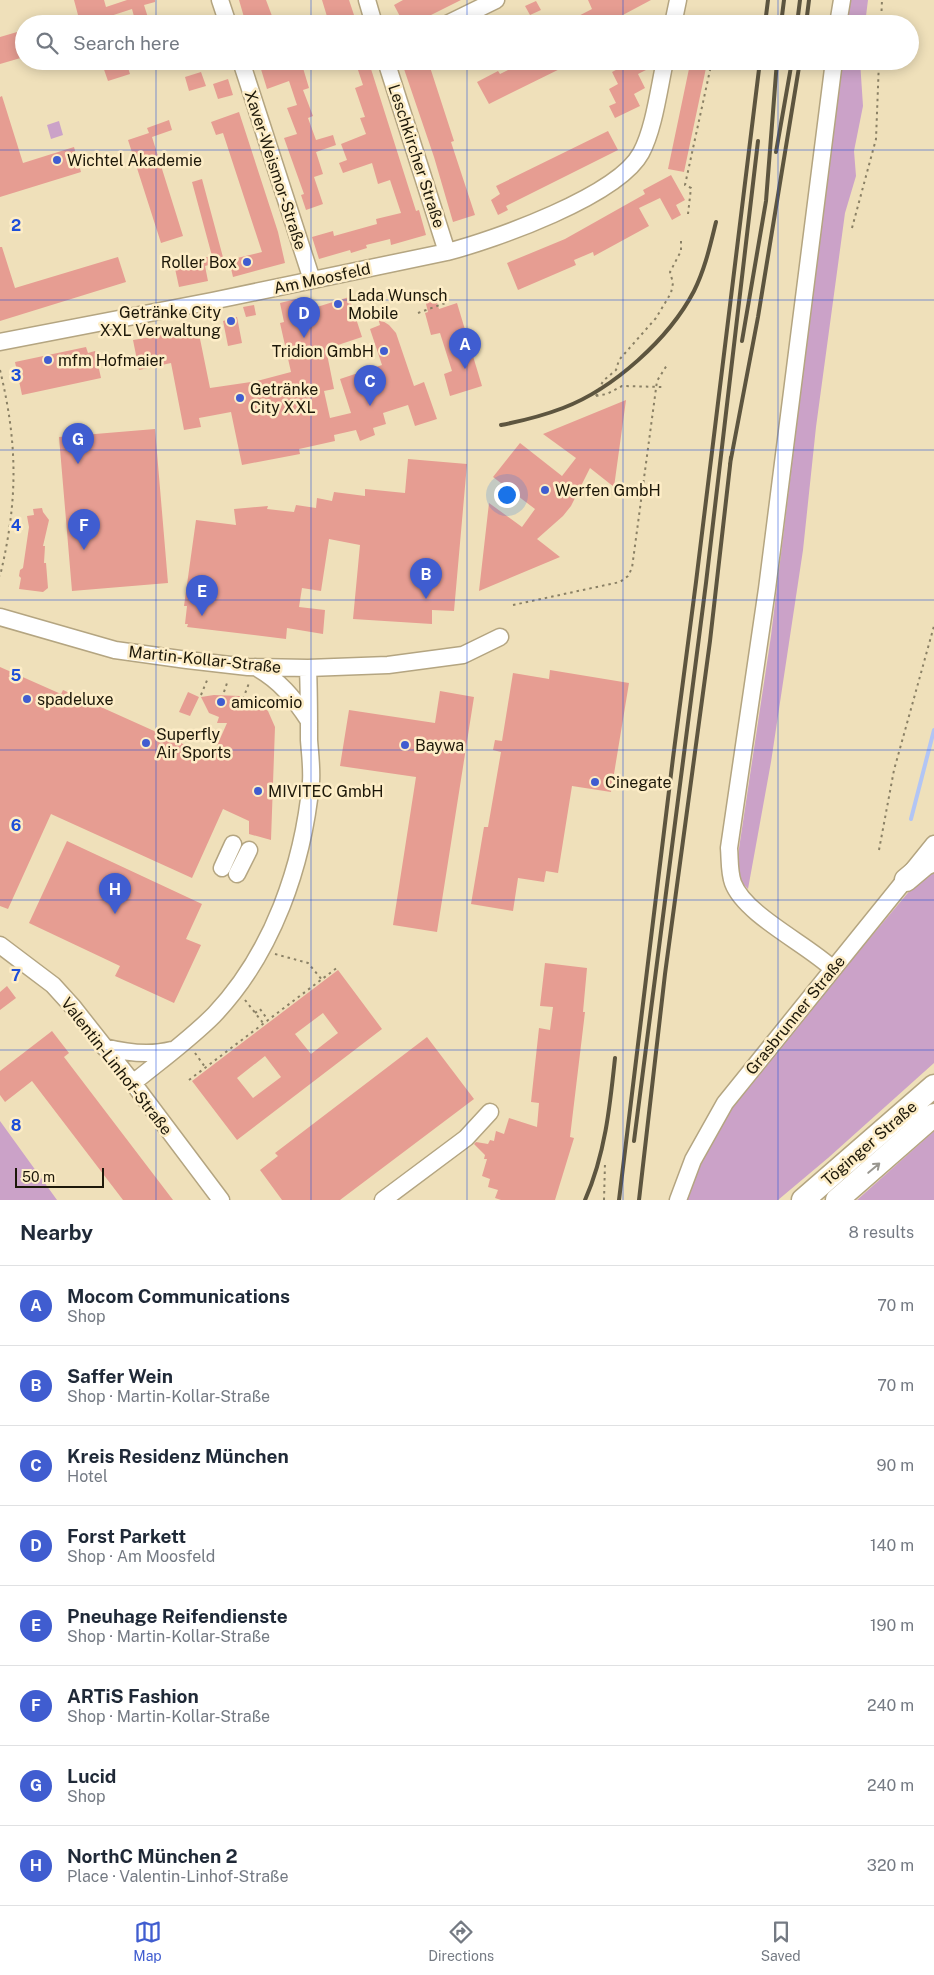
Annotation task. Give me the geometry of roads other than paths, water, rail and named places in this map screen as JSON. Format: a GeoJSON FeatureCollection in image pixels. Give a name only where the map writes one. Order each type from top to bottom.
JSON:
{"type":"FeatureCollection","features":[{"type":"Feature","properties":{"kind":"highway"},"geometry":{"type":"LineString","coordinates":[[906,880],[925,864],[934,860]]}},
{"type":"Feature","properties":{"kind":"highway","name":"Töginger Straße"},"geometry":{"type":"LineString","coordinates":[[803,1200],[934,1086]]}},
{"type":"Feature","properties":{"kind":"highway","name":"Töginger Straße"},"geometry":{"type":"LineString","coordinates":[[837,1200],[934,1115]]}},
{"type":"Feature","properties":{"kind":"street"},"geometry":{"type":"LineString","coordinates":[[220,0],[225,15]]}},
{"type":"Feature","properties":{"kind":"street"},"geometry":{"type":"LineString","coordinates":[[367,0],[371,15]]}},
{"type":"Feature","properties":{"kind":"street"},"geometry":{"type":"LineString","coordinates":[[465,15],[496,0]]}},
{"type":"Feature","properties":{"kind":"street"},"geometry":{"type":"LineString","coordinates":[[675,15],[678,0]]}},
{"type":"Feature","properties":{"kind":"street"},"geometry":{"type":"LineString","coordinates":[[840,15],[842,0]]}},
{"type":"Feature","properties":{"kind":"street","name":"Xaver-Weismor-Straße"},"geometry":{"type":"LineString","coordinates":[[243,70],[312,280]]}},
{"type":"Feature","properties":{"kind":"street","name":"Leschkircher Straße"},"geometry":{"type":"LineString","coordinates":[[389,70],[447,252]]}},
{"type":"Feature","properties":{"kind":"street","name":"Am Moosfeld"},"geometry":{"type":"LineString","coordinates":[[0,342],[447,252],[488,240],[594,194],[614,182],[628,169],[641,154],[663,70]]}},
{"type":"Feature","properties":{"kind":"street"},"geometry":{"type":"LineString","coordinates":[[832,969],[746,904],[730,873],[729,848],[767,589],[833,70]]}},
{"type":"Feature","properties":{"kind":"street","name":"Martin-Kollar-Straße"},"geometry":{"type":"LineString","coordinates":[[0,617],[115,650],[255,667],[308,668],[384,665],[462,655],[500,637]]}},
{"type":"Feature","properties":{"kind":"street"},"geometry":{"type":"LineString","coordinates":[[255,667],[268,674],[285,688],[309,721]]}},
{"type":"Feature","properties":{"kind":"street"},"geometry":{"type":"LineString","coordinates":[[133,1084],[209,1019],[232,993],[266,940],[288,891],[303,836],[311,780],[308,668]]}},
{"type":"Feature","properties":{"kind":"street"},"geometry":{"type":"LineString","coordinates":[[233,844],[230,871],[249,850]]}},
{"type":"Feature","properties":{"kind":"street","name":"Grasbrunner Straße"},"geometry":{"type":"LineString","coordinates":[[678,1200],[693,1160],[725,1103],[934,844]]}},
{"type":"Feature","properties":{"kind":"street","name":"Valentin-Linhof-Straße"},"geometry":{"type":"LineString","coordinates":[[0,945],[52,984],[133,1084],[221,1200]]}},
{"type":"Feature","properties":{"kind":"street"},"geometry":{"type":"LineString","coordinates":[[104,1047],[120,1051],[155,1054],[174,1050]]}},
{"type":"Feature","properties":{"kind":"street"},"geometry":{"type":"LineString","coordinates":[[383,1200],[466,1138],[490,1112]]}},
{"type":"Feature","properties":{"kind":"waterway"},"geometry":{"type":"LineString","coordinates":[[911,819],[934,730]]}},
{"type":"Feature","properties":{"kind":"railway"},"geometry":{"type":"LineString","coordinates":[[766,15],[768,0]]}},
{"type":"Feature","properties":{"kind":"railway"},"geometry":{"type":"LineString","coordinates":[[782,15],[784,0]]}},
{"type":"Feature","properties":{"kind":"railway"},"geometry":{"type":"LineString","coordinates":[[798,15],[800,0]]}},
{"type":"Feature","properties":{"kind":"railway"},"geometry":{"type":"LineString","coordinates":[[807,15],[809,0]]}},
{"type":"Feature","properties":{"kind":"railway"},"geometry":{"type":"LineString","coordinates":[[619,1200],[759,70]]}},
{"type":"Feature","properties":{"kind":"railway"},"geometry":{"type":"LineString","coordinates":[[742,341],[766,201],[776,70]]}},
{"type":"Feature","properties":{"kind":"railway"},"geometry":{"type":"LineString","coordinates":[[776,152],[790,70]]}},
{"type":"Feature","properties":{"kind":"railway"},"geometry":{"type":"LineString","coordinates":[[730,464],[758,317],[799,70]]}},
{"type":"Feature","properties":{"kind":"railway"},"geometry":{"type":"LineString","coordinates":[[634,1141],[706,583],[758,141]]}},
{"type":"Feature","properties":{"kind":"railway"},"geometry":{"type":"LineString","coordinates":[[501,425],[563,408],[582,399],[620,375],[655,344],[670,327],[694,291],[704,266],[716,222]]}},
{"type":"Feature","properties":{"kind":"railway"},"geometry":{"type":"LineString","coordinates":[[639,1200],[665,974],[710,641],[731,457]]}},
{"type":"Feature","properties":{"kind":"railway"},"geometry":{"type":"LineString","coordinates":[[585,1200],[602,1148],[609,1112],[615,1058]]}},
{"type":"Feature","properties":{"kind":"place","name":"Wichtel Akademie"},"geometry":{"type":"Point","coordinates":[57,160]}},
{"type":"Feature","properties":{"kind":"place","name":"Roller Box"},"geometry":{"type":"Point","coordinates":[247,262]}},
{"type":"Feature","properties":{"kind":"place","name":"Lada Wunsch Mobile"},"geometry":{"type":"Point","coordinates":[338,304]}},
{"type":"Feature","properties":{"kind":"place","name":"Getränke City XXL Verwaltung"},"geometry":{"type":"Point","coordinates":[231,321]}},
{"type":"Feature","properties":{"kind":"place","name":"Forst Parkett"},"geometry":{"type":"Point","coordinates":[304,338]}},
{"type":"Feature","properties":{"kind":"place","name":"Tridion GmbH"},"geometry":{"type":"Point","coordinates":[384,351]}},
{"type":"Feature","properties":{"kind":"place","name":"mfm Hofmaier"},"geometry":{"type":"Point","coordinates":[48,360]}},
{"type":"Feature","properties":{"kind":"place","name":"Mocom Communications"},"geometry":{"type":"Point","coordinates":[465,369]}},
{"type":"Feature","properties":{"kind":"place","name":"Getränke City XXL"},"geometry":{"type":"Point","coordinates":[240,398]}},
{"type":"Feature","properties":{"kind":"place","name":"Kreis Residenz München"},"geometry":{"type":"Point","coordinates":[370,406]}},
{"type":"Feature","properties":{"kind":"place","name":"Lucid"},"geometry":{"type":"Point","coordinates":[78,464]}},
{"type":"Feature","properties":{"kind":"place","name":"Werfen GmbH"},"geometry":{"type":"Point","coordinates":[545,490]}},
{"type":"Feature","properties":{"kind":"place","name":"ARTiS Fashion"},"geometry":{"type":"Point","coordinates":[84,550]}},
{"type":"Feature","properties":{"kind":"place","name":"Saffer Wein"},"geometry":{"type":"Point","coordinates":[426,599]}},
{"type":"Feature","properties":{"kind":"place","name":"Pneuhage Reifendienste"},"geometry":{"type":"Point","coordinates":[202,616]}},
{"type":"Feature","properties":{"kind":"place","name":"spadeluxe"},"geometry":{"type":"Point","coordinates":[27,699]}},
{"type":"Feature","properties":{"kind":"place","name":"amicomio"},"geometry":{"type":"Point","coordinates":[221,702]}},
{"type":"Feature","properties":{"kind":"place","name":"Superfly Air Sports"},"geometry":{"type":"Point","coordinates":[146,743]}},
{"type":"Feature","properties":{"kind":"place","name":"Baywa"},"geometry":{"type":"Point","coordinates":[405,745]}},
{"type":"Feature","properties":{"kind":"place","name":"Cinegate"},"geometry":{"type":"Point","coordinates":[595,782]}},
{"type":"Feature","properties":{"kind":"place","name":"MIVITEC GmbH"},"geometry":{"type":"Point","coordinates":[258,791]}},
{"type":"Feature","properties":{"kind":"place","name":"NorthC München 2"},"geometry":{"type":"Point","coordinates":[115,914]}}]}
